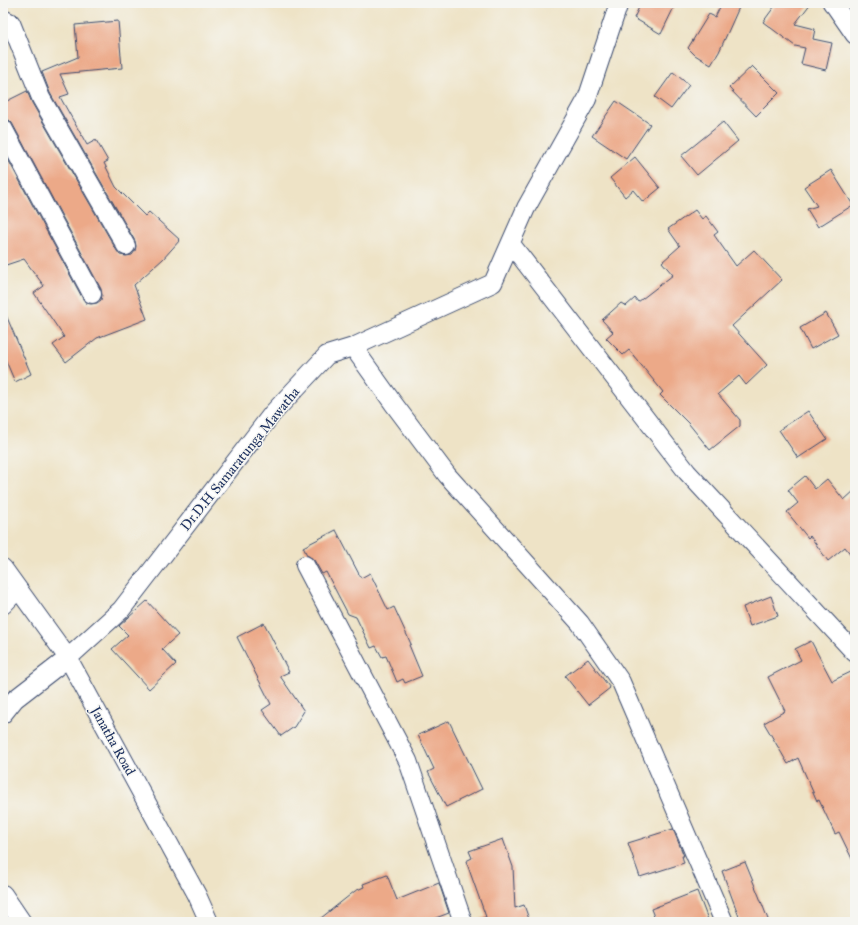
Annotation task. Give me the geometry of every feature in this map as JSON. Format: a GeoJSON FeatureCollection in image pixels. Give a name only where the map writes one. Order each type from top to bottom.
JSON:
{"type":"FeatureCollection","features":[{"type":"Feature","properties":{"kind":"street","name":"Dr.D.H Samaratunga Mawatha"},"geometry":{"type":"LineString","coordinates":[[3,714],[15,699],[68,658],[121,610],[277,409],[327,355],[353,347],[493,282],[526,208],[587,99],[619,3]]}},
{"type":"Feature","properties":{"kind":"street"},"geometry":{"type":"LineString","coordinates":[[832,3],[855,35]]}},
{"type":"Feature","properties":{"kind":"street"},"geometry":{"type":"LineString","coordinates":[[3,19],[11,23],[41,98],[126,246]]}},
{"type":"Feature","properties":{"kind":"street"},"geometry":{"type":"LineString","coordinates":[[3,128],[92,294]]}},
{"type":"Feature","properties":{"kind":"street"},"geometry":{"type":"LineString","coordinates":[[511,244],[687,472],[855,653]]}},
{"type":"Feature","properties":{"kind":"street"},"geometry":{"type":"LineString","coordinates":[[353,347],[392,403],[447,475],[580,622],[621,682],[724,922]]}},
{"type":"Feature","properties":{"kind":"street"},"geometry":{"type":"LineString","coordinates":[[305,565],[408,760],[463,922]]}},
{"type":"Feature","properties":{"kind":"street","name":"Janatha Road"},"geometry":{"type":"LineString","coordinates":[[3,568],[68,658],[197,895],[209,922]]}},
{"type":"Feature","properties":{"kind":"street"},"geometry":{"type":"LineString","coordinates":[[3,605],[18,589]]}},
{"type":"Feature","properties":{"kind":"street"},"geometry":{"type":"LineString","coordinates":[[3,894],[22,922]]}},
{"type":"Feature","properties":{"kind":"building"},"geometry":{"type":"Polygon","coordinates":[[[641,3],[676,3],[661,34],[634,18],[641,3]]]}},
{"type":"Feature","properties":{"kind":"building"},"geometry":{"type":"Polygon","coordinates":[[[722,3],[741,3],[719,52],[711,65],[695,55],[688,48],[709,14],[715,17],[722,3]]]}},
{"type":"Feature","properties":{"kind":"building"},"geometry":{"type":"Polygon","coordinates":[[[777,3],[811,3],[795,24],[815,29],[813,39],[832,43],[826,70],[801,64],[805,48],[795,46],[763,22],[777,3]]]}},
{"type":"Feature","properties":{"kind":"building"},"geometry":{"type":"Polygon","coordinates":[[[118,21],[122,68],[60,74],[69,94],[60,97],[87,145],[96,140],[108,161],[104,163],[116,187],[145,216],[149,212],[180,240],[163,259],[134,285],[147,319],[97,338],[66,362],[53,345],[64,337],[34,293],[44,286],[24,259],[3,266],[3,150],[86,303],[97,303],[101,300],[101,289],[12,123],[8,119],[3,118],[3,103],[27,91],[32,103],[117,251],[120,255],[132,255],[135,251],[135,241],[50,93],[42,72],[78,57],[75,25],[118,21]]]}},
{"type":"Feature","properties":{"kind":"building"},"geometry":{"type":"Polygon","coordinates":[[[752,66],[779,93],[756,116],[729,88],[752,66]]]}},
{"type":"Feature","properties":{"kind":"building"},"geometry":{"type":"Polygon","coordinates":[[[673,72],[689,85],[671,109],[655,97],[673,72]]]}},
{"type":"Feature","properties":{"kind":"building"},"geometry":{"type":"Polygon","coordinates":[[[616,101],[650,124],[626,159],[592,136],[616,101]]]}},
{"type":"Feature","properties":{"kind":"building"},"geometry":{"type":"Polygon","coordinates":[[[723,122],[738,141],[697,175],[681,156],[723,122]]]}},
{"type":"Feature","properties":{"kind":"building"},"geometry":{"type":"Polygon","coordinates":[[[635,157],[660,188],[643,202],[633,190],[625,197],[610,178],[635,157]]]}},
{"type":"Feature","properties":{"kind":"building"},"geometry":{"type":"Polygon","coordinates":[[[831,170],[853,205],[818,227],[807,209],[817,206],[804,187],[831,170]]]}},
{"type":"Feature","properties":{"kind":"building"},"geometry":{"type":"Polygon","coordinates":[[[695,210],[702,219],[706,216],[718,232],[714,235],[736,266],[754,250],[782,280],[732,326],[767,365],[746,385],[739,376],[718,394],[740,420],[740,426],[710,450],[689,424],[660,395],[663,392],[629,350],[623,355],[606,338],[613,332],[602,320],[621,303],[626,306],[635,298],[638,302],[673,275],[662,262],[680,246],[668,229],[695,210]]]}},
{"type":"Feature","properties":{"kind":"building"},"geometry":{"type":"Polygon","coordinates":[[[3,308],[31,374],[15,382],[3,354],[3,308]]]}},
{"type":"Feature","properties":{"kind":"building"},"geometry":{"type":"Polygon","coordinates":[[[826,313],[838,334],[811,349],[800,328],[826,313]]]}},
{"type":"Feature","properties":{"kind":"building"},"geometry":{"type":"Polygon","coordinates":[[[808,411],[827,439],[798,458],[779,430],[808,411]]]}},
{"type":"Feature","properties":{"kind":"building"},"geometry":{"type":"Polygon","coordinates":[[[805,476],[815,489],[827,479],[844,500],[855,490],[855,560],[845,547],[828,561],[810,536],[808,538],[787,512],[798,503],[788,490],[805,476]]]}},
{"type":"Feature","properties":{"kind":"building"},"geometry":{"type":"Polygon","coordinates":[[[336,530],[361,578],[370,573],[388,610],[394,607],[411,644],[409,645],[422,676],[405,683],[403,679],[397,682],[386,656],[382,657],[376,646],[371,648],[356,617],[348,614],[326,572],[322,574],[314,560],[307,555],[303,547],[336,530]]]}},
{"type":"Feature","properties":{"kind":"building"},"geometry":{"type":"Polygon","coordinates":[[[771,596],[778,616],[750,626],[743,607],[771,596]]]}},
{"type":"Feature","properties":{"kind":"building"},"geometry":{"type":"Polygon","coordinates":[[[147,601],[178,635],[162,649],[176,664],[149,689],[112,649],[128,635],[119,626],[147,601]]]}},
{"type":"Feature","properties":{"kind":"building"},"geometry":{"type":"Polygon","coordinates":[[[264,623],[289,672],[280,676],[304,711],[294,727],[281,736],[262,710],[271,704],[237,637],[264,623]]]}},
{"type":"Feature","properties":{"kind":"building"},"geometry":{"type":"Polygon","coordinates":[[[811,641],[832,681],[855,670],[855,865],[839,832],[835,834],[819,800],[817,801],[798,758],[788,764],[764,723],[785,711],[768,677],[801,660],[795,649],[811,641]]]}},
{"type":"Feature","properties":{"kind":"building"},"geometry":{"type":"Polygon","coordinates":[[[588,659],[610,688],[588,705],[565,676],[588,659]]]}},
{"type":"Feature","properties":{"kind":"building"},"geometry":{"type":"Polygon","coordinates":[[[449,721],[482,789],[446,807],[428,772],[434,769],[418,735],[449,721]]]}},
{"type":"Feature","properties":{"kind":"building"},"geometry":{"type":"Polygon","coordinates":[[[673,829],[684,856],[682,856],[684,863],[640,877],[628,843],[673,829]]]}},
{"type":"Feature","properties":{"kind":"building"},"geometry":{"type":"Polygon","coordinates":[[[503,839],[513,867],[515,908],[524,905],[530,922],[480,922],[480,919],[486,917],[466,861],[472,858],[469,851],[503,839]]]}},
{"type":"Feature","properties":{"kind":"building"},"geometry":{"type":"Polygon","coordinates":[[[745,862],[769,922],[741,922],[722,871],[745,862]]]}},
{"type":"Feature","properties":{"kind":"building"},"geometry":{"type":"Polygon","coordinates":[[[387,875],[397,900],[439,883],[449,913],[425,922],[316,922],[355,891],[364,887],[363,884],[387,875]]]}},
{"type":"Feature","properties":{"kind":"building"},"geometry":{"type":"Polygon","coordinates":[[[697,891],[709,922],[656,922],[651,909],[697,891]]]}}]}
